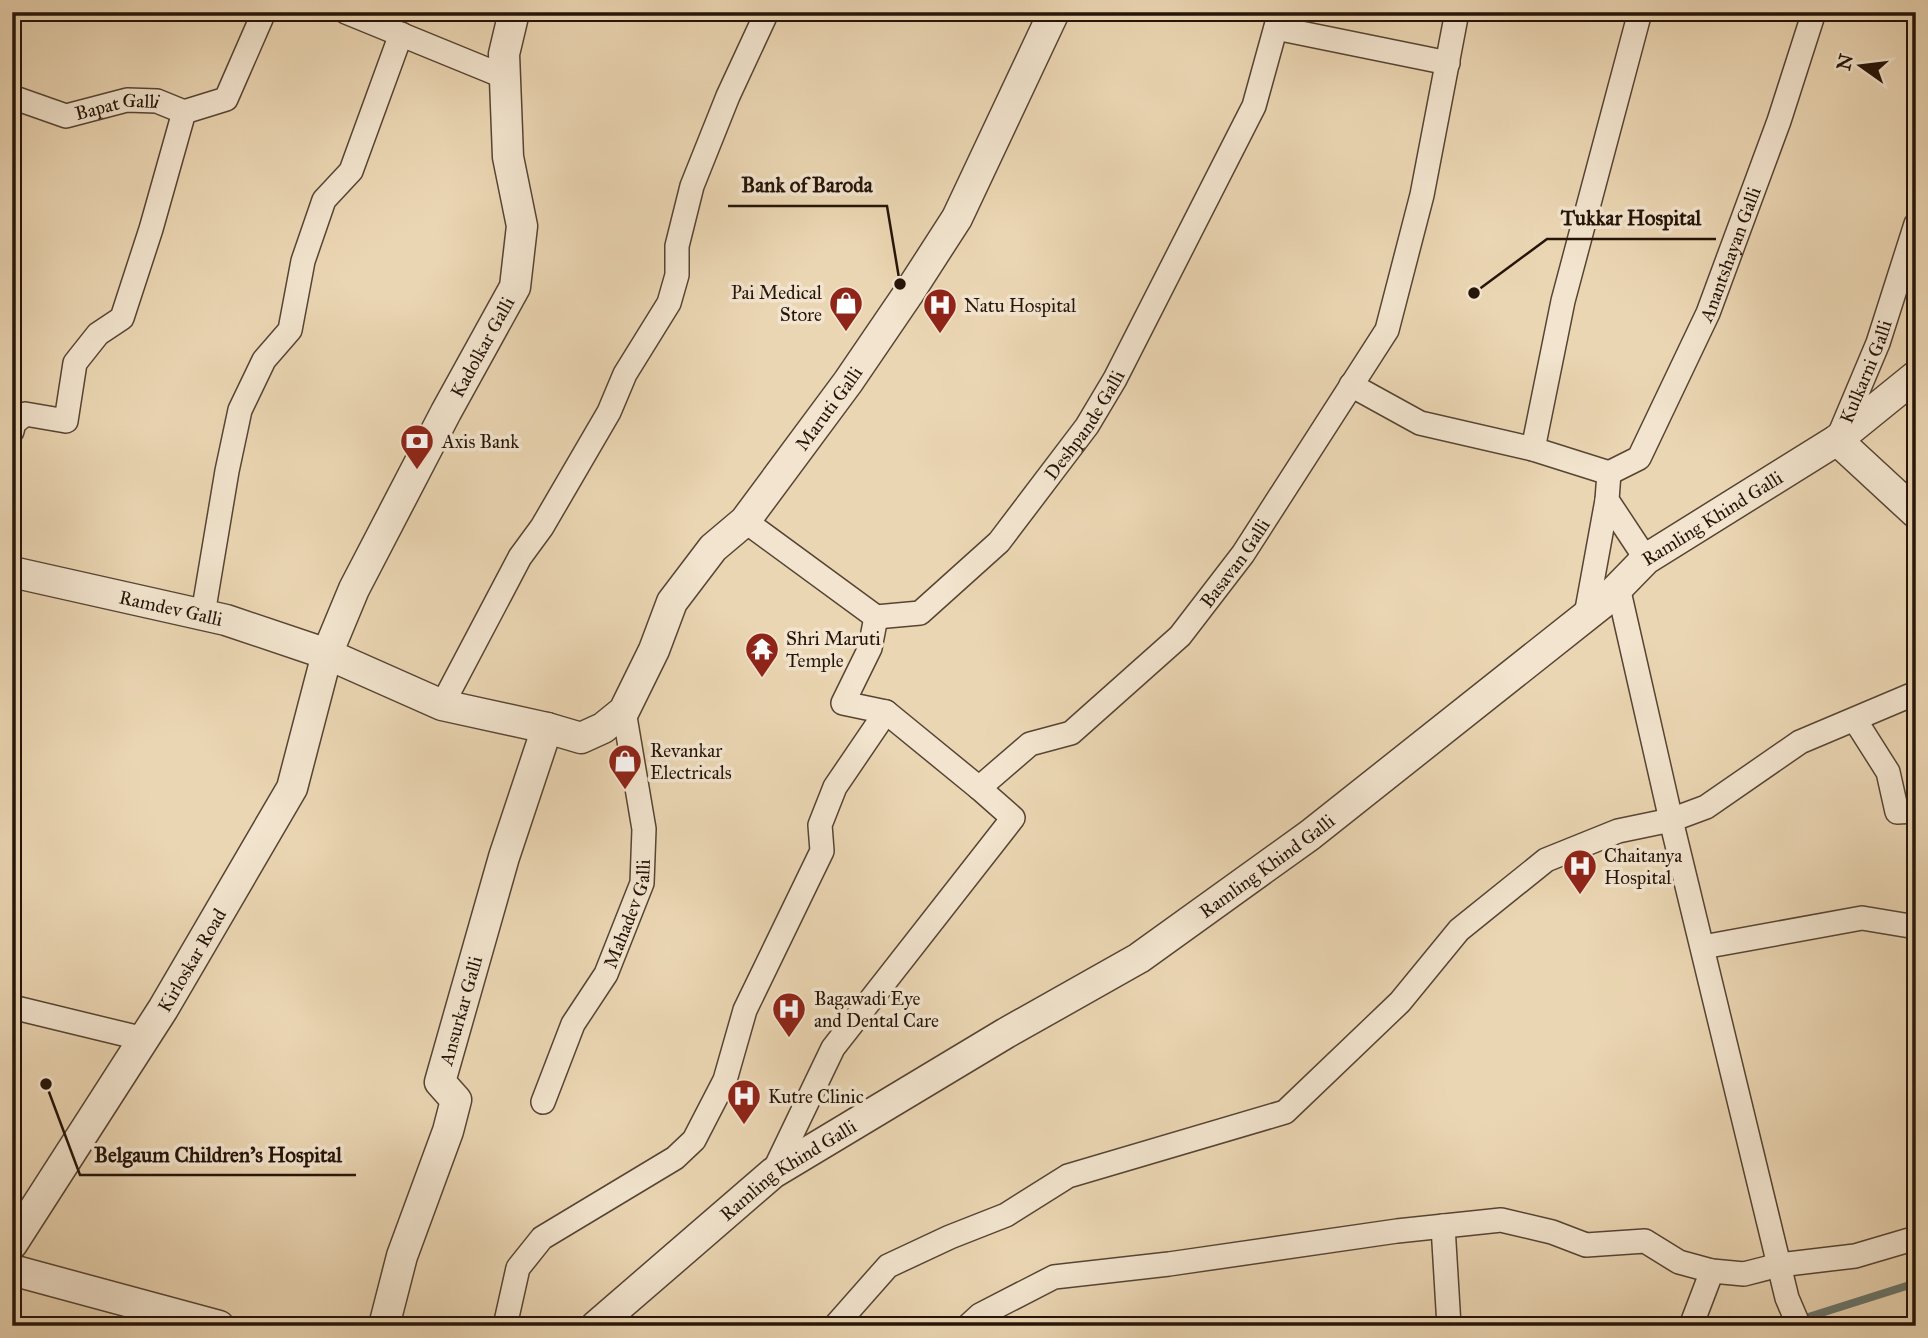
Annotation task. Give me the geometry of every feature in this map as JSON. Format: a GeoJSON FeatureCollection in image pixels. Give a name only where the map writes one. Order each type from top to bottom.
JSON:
{"type":"FeatureCollection","features":[{"type":"Feature","properties":{"kind":"street"},"geometry":{"type":"LineString","coordinates":[[12,430],[14,424],[25,414],[66,421],[75,363],[98,334],[122,318],[151,229],[184,112],[226,99],[264,12]]}},
{"type":"Feature","properties":{"kind":"street"},"geometry":{"type":"LineString","coordinates":[[346,12],[505,76]]}},
{"type":"Feature","properties":{"kind":"street","name":"Kadolkar Galli"},"geometry":{"type":"LineString","coordinates":[[327,654],[354,589],[515,287],[522,226],[508,157],[504,54],[514,12]]}},
{"type":"Feature","properties":{"kind":"street"},"geometry":{"type":"LineString","coordinates":[[442,705],[520,557],[542,527],[609,412],[625,374],[669,303],[677,275],[677,246],[692,186],[728,96],[767,12]]}},
{"type":"Feature","properties":{"kind":"street","name":"Maruti Galli"},"geometry":{"type":"LineString","coordinates":[[625,711],[654,650],[672,602],[713,548],[745,521],[848,382],[957,218],[1054,12]]}},
{"type":"Feature","properties":{"kind":"street","name":"Basavan Galli"},"geometry":{"type":"LineString","coordinates":[[979,788],[1030,744],[1071,733],[1180,636],[1243,554],[1387,330],[1422,195],[1457,12]]}},
{"type":"Feature","properties":{"kind":"street"},"geometry":{"type":"LineString","coordinates":[[1533,449],[1563,301],[1640,12]]}},
{"type":"Feature","properties":{"kind":"street","name":"Anantshayan Galli"},"geometry":{"type":"LineString","coordinates":[[1609,473],[1639,458],[1708,313],[1779,121],[1814,12]]}},
{"type":"Feature","properties":{"kind":"street"},"geometry":{"type":"LineString","coordinates":[[1278,20],[1448,63]]}},
{"type":"Feature","properties":{"kind":"street","name":"Deshpande Galli"},"geometry":{"type":"LineString","coordinates":[[876,617],[920,613],[999,542],[1087,426],[1127,356],[1254,106],[1278,20]]}},
{"type":"Feature","properties":{"kind":"street"},"geometry":{"type":"LineString","coordinates":[[203,614],[240,410],[264,360],[290,330],[303,261],[324,200],[351,171],[401,34]]}},
{"type":"Feature","properties":{"kind":"street","name":"Bapat Galli"},"geometry":{"type":"LineString","coordinates":[[12,97],[66,116],[127,100],[157,101],[184,112]]}},
{"type":"Feature","properties":{"kind":"street","name":"Kulkarni Galli"},"geometry":{"type":"LineString","coordinates":[[1838,440],[1878,343],[1916,224]]}},
{"type":"Feature","properties":{"kind":"street","name":"Ramling Khind Galli"},"geometry":{"type":"LineString","coordinates":[[596,1326],[773,1173],[1006,1033],[1139,958],[1310,835],[1586,615],[1646,559],[1838,440],[1916,376]]}},
{"type":"Feature","properties":{"kind":"street"},"geometry":{"type":"LineString","coordinates":[[1352,385],[1420,423],[1533,449],[1609,473],[1602,535],[1586,615]]}},
{"type":"Feature","properties":{"kind":"street"},"geometry":{"type":"LineString","coordinates":[[1838,440],[1916,513]]}},
{"type":"Feature","properties":{"kind":"street"},"geometry":{"type":"LineString","coordinates":[[1607,499],[1646,559]]}},
{"type":"Feature","properties":{"kind":"street"},"geometry":{"type":"LineString","coordinates":[[745,521],[876,617],[870,649],[843,704],[886,712],[1013,818],[833,1048],[773,1173]]}},
{"type":"Feature","properties":{"kind":"street","name":"Ramdev Galli"},"geometry":{"type":"LineString","coordinates":[[12,572],[203,614],[327,654],[442,705],[547,728]]}},
{"type":"Feature","properties":{"kind":"street"},"geometry":{"type":"LineString","coordinates":[[1618,587],[1671,820],[1787,1298],[1798,1326]]}},
{"type":"Feature","properties":{"kind":"street","name":"Kirloskar Road"},"geometry":{"type":"LineString","coordinates":[[12,1244],[144,1039],[292,788],[327,654]]}},
{"type":"Feature","properties":{"kind":"street"},"geometry":{"type":"LineString","coordinates":[[835,1326],[888,1266],[1006,1215],[1068,1176],[1285,1112],[1401,1002],[1459,930],[1546,860],[1618,831],[1671,820],[1706,807],[1800,742],[1916,693]]}},
{"type":"Feature","properties":{"kind":"street"},"geometry":{"type":"LineString","coordinates":[[547,728],[581,738],[603,727],[625,711]]}},
{"type":"Feature","properties":{"kind":"street","name":"Mahadev Galli"},"geometry":{"type":"LineString","coordinates":[[543,1102],[573,1024],[606,974],[642,883],[644,828],[625,711]]}},
{"type":"Feature","properties":{"kind":"street"},"geometry":{"type":"LineString","coordinates":[[505,1326],[518,1268],[542,1238],[676,1158],[694,1140],[725,1080],[745,1010],[822,851],[820,825],[835,787],[886,712]]}},
{"type":"Feature","properties":{"kind":"street"},"geometry":{"type":"LineString","coordinates":[[1855,720],[1888,772],[1897,813],[1916,811]]}},
{"type":"Feature","properties":{"kind":"street","name":"Ansurkar Galli"},"geometry":{"type":"LineString","coordinates":[[384,1326],[402,1256],[448,1131],[456,1100],[440,1082],[504,857],[547,728]]}},
{"type":"Feature","properties":{"kind":"street"},"geometry":{"type":"LineString","coordinates":[[1703,947],[1862,918],[1916,927]]}},
{"type":"Feature","properties":{"kind":"street"},"geometry":{"type":"LineString","coordinates":[[12,1007],[144,1039]]}},
{"type":"Feature","properties":{"kind":"street"},"geometry":{"type":"LineString","coordinates":[[968,1326],[979,1315],[1054,1278],[1501,1220],[1552,1232],[1586,1245],[1645,1241],[1679,1262],[1712,1271],[1744,1274],[1779,1265],[1855,1256],[1916,1238]]}},
{"type":"Feature","properties":{"kind":"street"},"geometry":{"type":"LineString","coordinates":[[1443,1226],[1449,1326]]}},
{"type":"Feature","properties":{"kind":"street"},"geometry":{"type":"LineString","coordinates":[[12,1270],[219,1326]]}},
{"type":"Feature","properties":{"kind":"street"},"geometry":{"type":"LineString","coordinates":[[1691,1326],[1712,1271]]}},
{"type":"Feature","properties":{"kind":"waterway"},"geometry":{"type":"LineString","coordinates":[[1780,1326],[1916,1283]]}},
{"type":"Feature","properties":{"kind":"place","name":"Bank of Baroda"},"geometry":{"type":"Point","coordinates":[900,284]}},
{"type":"Feature","properties":{"kind":"place","name":"Tukkar Hospital"},"geometry":{"type":"Point","coordinates":[1474,293]}},
{"type":"Feature","properties":{"kind":"place","name":"Pai Medical Store"},"geometry":{"type":"Point","coordinates":[846,333]}},
{"type":"Feature","properties":{"kind":"place","name":"Natu Hospital"},"geometry":{"type":"Point","coordinates":[940,335]}},
{"type":"Feature","properties":{"kind":"place","name":"Axis Bank"},"geometry":{"type":"Point","coordinates":[417,471]}},
{"type":"Feature","properties":{"kind":"place","name":"Shri Maruti Temple"},"geometry":{"type":"Point","coordinates":[762,679]}},
{"type":"Feature","properties":{"kind":"place","name":"Revankar Electricals"},"geometry":{"type":"Point","coordinates":[625,791]}},
{"type":"Feature","properties":{"kind":"place","name":"Chaitanya Hospital"},"geometry":{"type":"Point","coordinates":[1580,896]}},
{"type":"Feature","properties":{"kind":"place","name":"Bagawadi Eye and Dental Care"},"geometry":{"type":"Point","coordinates":[789,1039]}},
{"type":"Feature","properties":{"kind":"place","name":"Belgaum Children's Hospital"},"geometry":{"type":"Point","coordinates":[46,1084]}},
{"type":"Feature","properties":{"kind":"place","name":"Kutre Clinic"},"geometry":{"type":"Point","coordinates":[744,1126]}}]}
